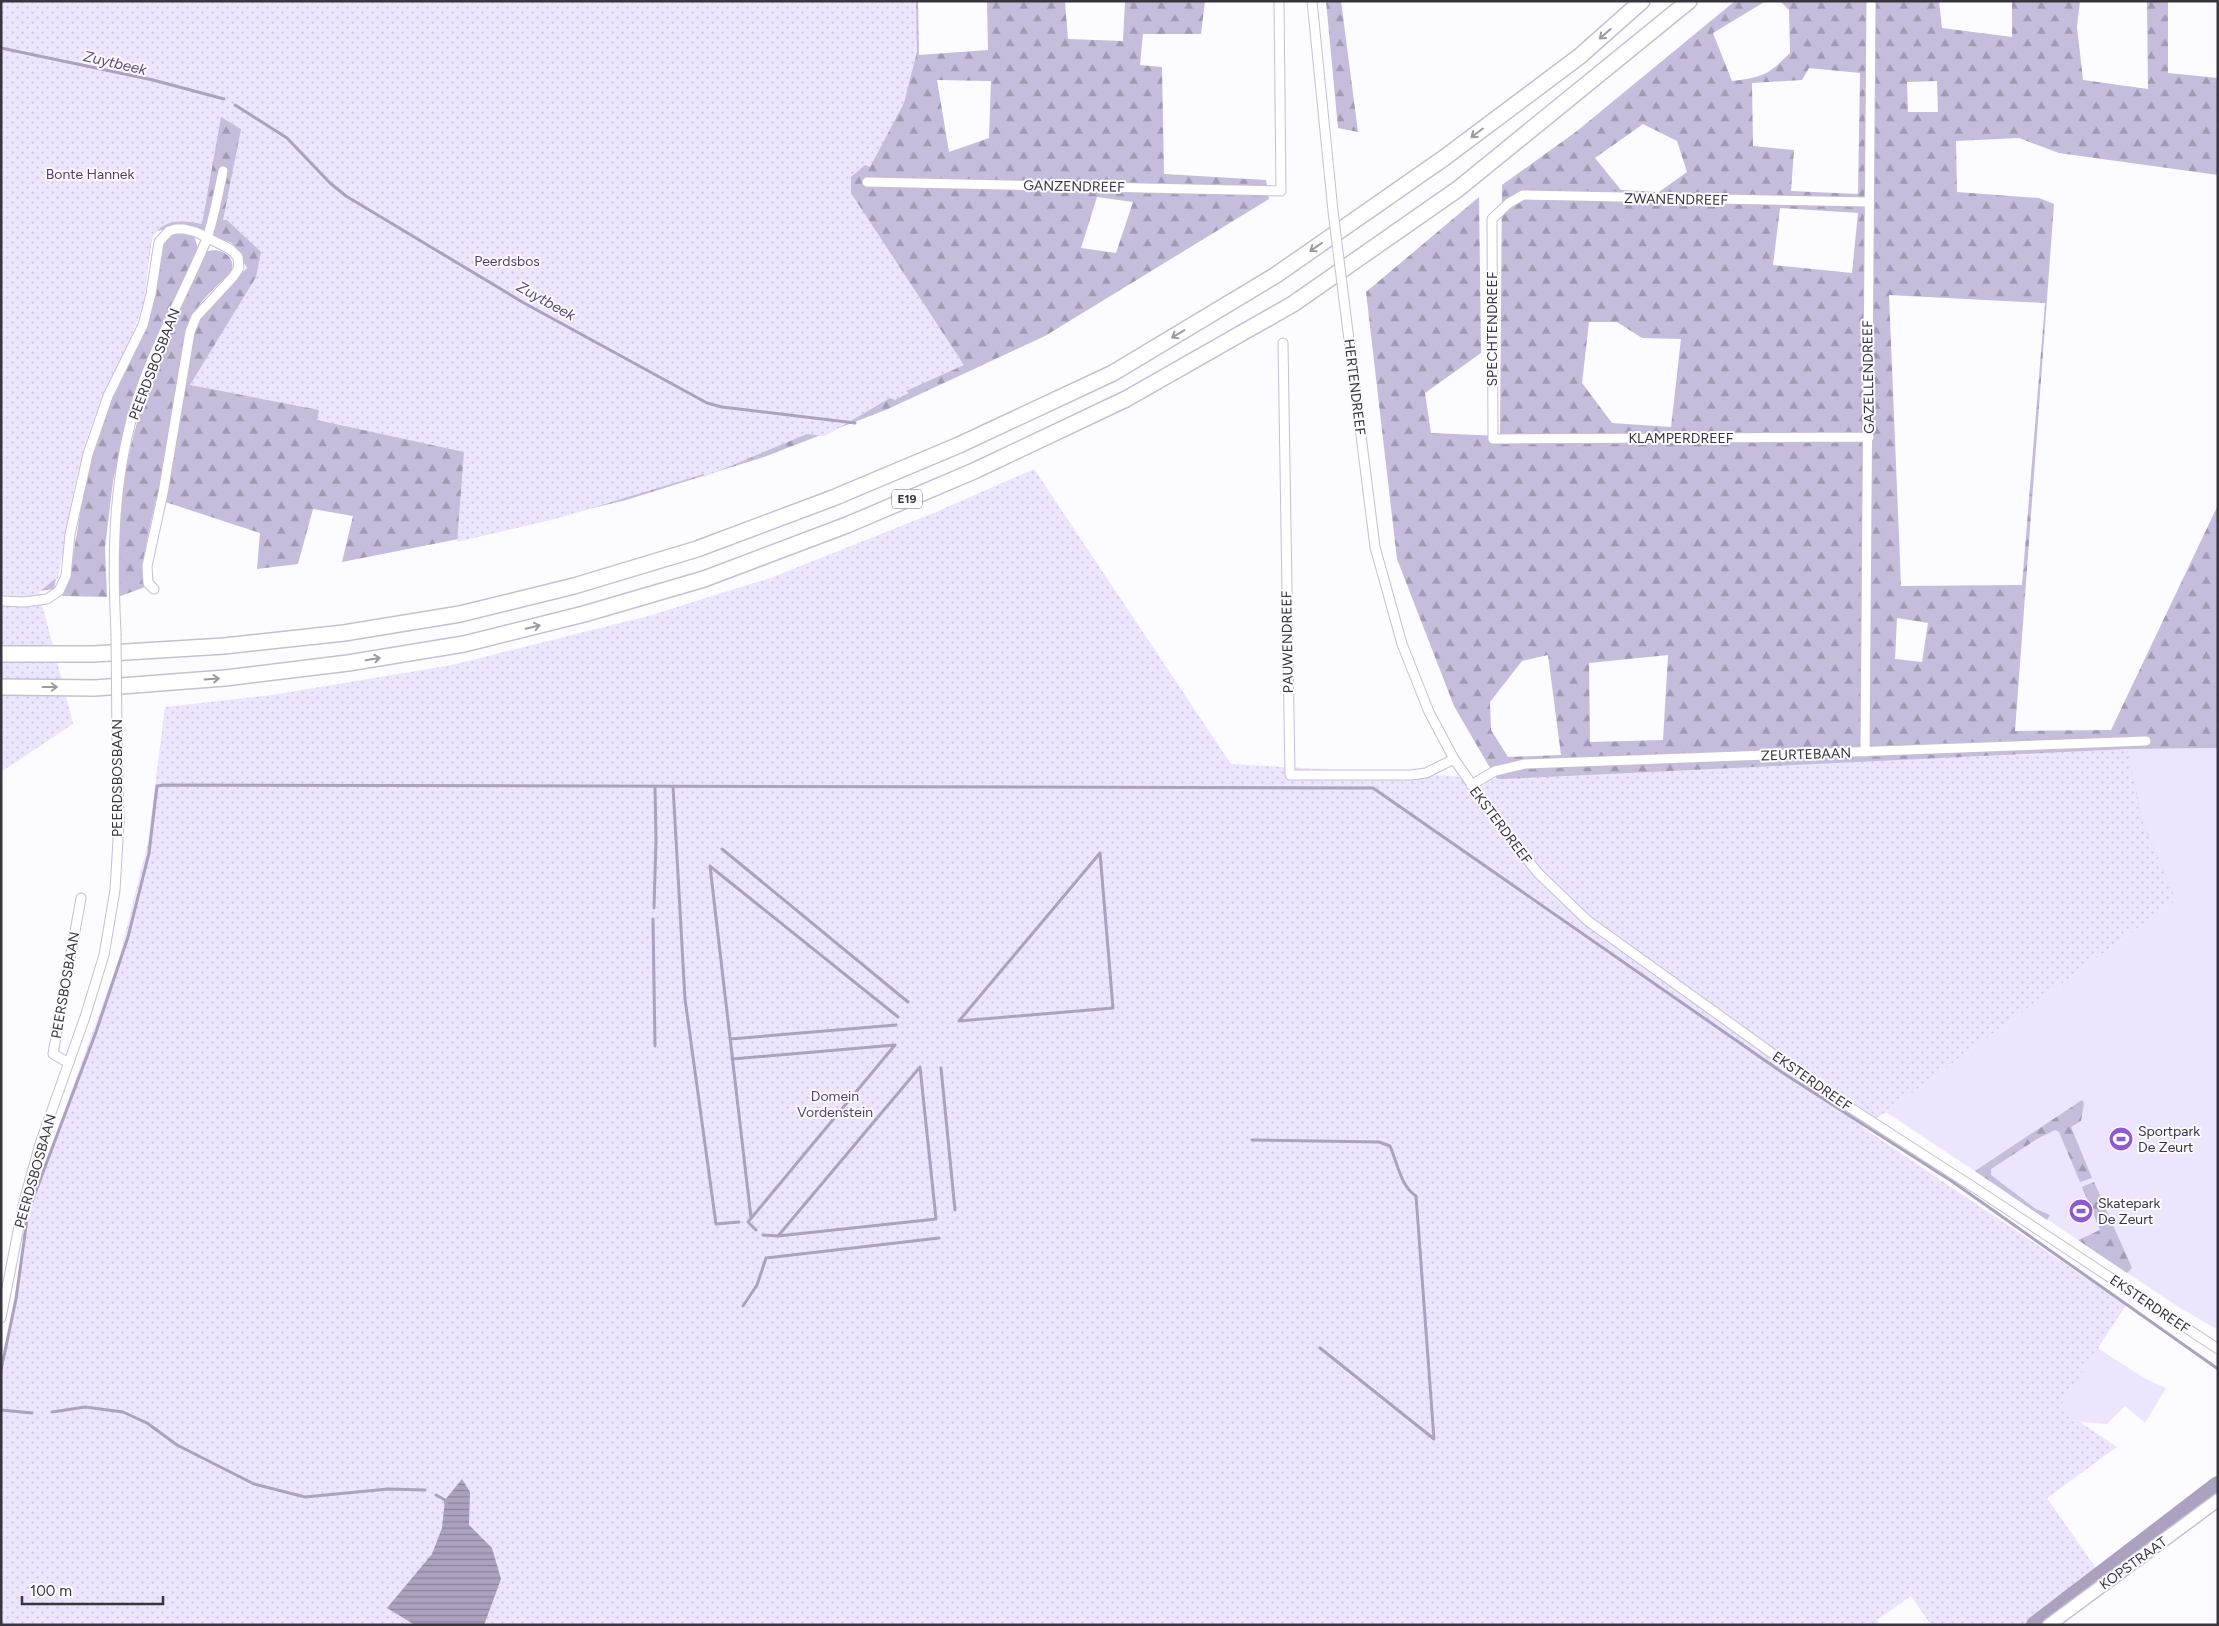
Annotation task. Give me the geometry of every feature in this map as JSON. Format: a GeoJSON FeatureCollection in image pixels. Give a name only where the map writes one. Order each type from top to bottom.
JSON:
{"type":"FeatureCollection","features":[{"type":"Feature","properties":{"kind":"highway","name":"E19"},"geometry":{"type":"LineString","coordinates":[[1,654],[94,654],[224,646],[344,633],[460,614],[574,586],[697,549],[833,498],[960,445],[1113,372],[1276,275],[1444,158],[1580,56],[1642,1]]}},
{"type":"Feature","properties":{"kind":"highway","name":"E19"},"geometry":{"type":"LineString","coordinates":[[1,687],[95,688],[226,678],[348,663],[464,644],[584,614],[704,578],[846,525],[974,471],[1126,399],[1293,304],[1458,189],[1689,1]]}},
{"type":"Feature","properties":{"kind":"main road","name":"KOPSTRAAT"},"geometry":{"type":"LineString","coordinates":[[2049,1625],[2218,1500]]}},
{"type":"Feature","properties":{"kind":"street","name":"GANZENDREEF"},"geometry":{"type":"LineString","coordinates":[[867,182],[1280,190],[1279,1]]}},
{"type":"Feature","properties":{"kind":"street","name":"HERTENDREEF"},"geometry":{"type":"LineString","coordinates":[[1312,1],[1333,211],[1375,547],[1402,644],[1429,712],[1454,759]]}},
{"type":"Feature","properties":{"kind":"street","name":"GAZELLENDREEF"},"geometry":{"type":"LineString","coordinates":[[1865,752],[1872,1]]}},
{"type":"Feature","properties":{"kind":"street","name":"PEERDSBOSBAAN"},"geometry":{"type":"LineString","coordinates":[[1,1318],[24,1201],[40,1144],[104,955],[115,890],[119,823],[116,633],[113,584],[115,520],[127,438],[138,398],[150,367],[206,239],[223,171]]}},
{"type":"Feature","properties":{"kind":"street","name":"ZWANENDREEF"},"geometry":{"type":"LineString","coordinates":[[1492,219],[1509,202],[1523,195],[1869,202]]}},
{"type":"Feature","properties":{"kind":"street","name":"SPECHTENDREEF"},"geometry":{"type":"LineString","coordinates":[[1492,219],[1492,439]]}},
{"type":"Feature","properties":{"kind":"street","name":"PEERDSBOSBAAN"},"geometry":{"type":"LineString","coordinates":[[1,601],[24,602],[47,599],[59,591],[66,576],[70,534],[88,454],[108,396],[143,325],[151,294],[158,242],[169,231],[176,229],[196,232],[206,239],[230,249],[238,257],[239,268],[196,317],[190,332],[163,493],[147,566],[148,583],[154,589]]}},
{"type":"Feature","properties":{"kind":"street","name":"PAUWENDREEF"},"geometry":{"type":"LineString","coordinates":[[1283,343],[1290,775],[1411,775],[1426,773],[1454,759]]}},
{"type":"Feature","properties":{"kind":"street","name":"KLAMPERDREEF"},"geometry":{"type":"LineString","coordinates":[[1492,439],[1869,437]]}},
{"type":"Feature","properties":{"kind":"street","name":"ZEURTEBAAN"},"geometry":{"type":"LineString","coordinates":[[1471,785],[1495,771],[1525,764],[2146,741]]}},
{"type":"Feature","properties":{"kind":"street","name":"EKSTERDREEF"},"geometry":{"type":"LineString","coordinates":[[1454,759],[1471,785],[1538,873],[1588,921],[1826,1092],[2218,1349]]}},
{"type":"Feature","properties":{"kind":"street","name":"PEERSBOSBAAN"},"geometry":{"type":"LineString","coordinates":[[69,1063],[53,1054],[81,898]]}},
{"type":"Feature","properties":{"kind":"green space","name":"Peerdsbos"},"geometry":{"type":"Polygon","coordinates":[[[1,1],[918,1],[919,55],[988,50],[987,1],[1065,1],[1068,39],[1123,41],[1125,1],[1205,1],[1201,34],[1143,34],[1140,65],[1162,67],[1164,174],[1266,180],[1269,199],[1045,336],[888,409],[764,457],[626,500],[489,533],[342,562],[353,516],[313,509],[298,564],[257,569],[260,533],[156,499],[144,556],[143,579],[145,587],[118,597],[118,552],[125,476],[138,417],[158,361],[206,252],[216,250],[230,257],[232,262],[231,272],[198,306],[188,325],[183,350],[201,316],[247,268],[232,243],[184,225],[153,232],[146,277],[80,455],[54,589],[1,596],[1,74],[4,65],[1,64],[1,1]],[[937,80],[949,152],[989,138],[991,81],[937,80]],[[1097,197],[1081,248],[1116,253],[1133,202],[1097,197]]]}},
{"type":"Feature","properties":{"kind":"green space","name":"Peerdsbos"},"geometry":{"type":"Polygon","coordinates":[[[1,1],[916,1],[917,52],[904,103],[870,167],[865,165],[851,177],[851,193],[964,365],[906,391],[909,393],[895,400],[890,398],[825,436],[807,434],[704,477],[704,474],[559,518],[457,542],[464,452],[317,420],[319,410],[190,385],[256,277],[261,252],[227,220],[223,220],[241,129],[221,117],[202,224],[173,222],[161,227],[152,239],[142,307],[132,335],[100,401],[82,455],[58,579],[55,579],[39,592],[73,724],[1,772],[1,1]]]}},
{"type":"Feature","properties":{"kind":"green space"},"geometry":{"type":"Polygon","coordinates":[[[1326,1],[1341,1],[1358,132],[1338,128],[1326,1]]]}},
{"type":"Feature","properties":{"kind":"green space"},"geometry":{"type":"Polygon","coordinates":[[[1735,1],[1766,1],[1713,33],[1732,81],[1764,74],[1790,53],[1789,10],[1780,1],[1939,1],[1942,28],[2012,37],[2012,1],[2080,1],[2077,27],[2083,80],[2148,89],[2147,1],[2168,1],[2168,73],[2218,78],[2218,175],[2059,153],[2019,138],[1956,141],[1957,192],[2039,198],[2054,204],[2015,731],[2111,730],[2218,505],[2218,748],[2127,749],[2143,824],[2176,900],[1526,822],[1493,773],[1454,706],[1397,559],[1366,292],[1479,197],[1481,353],[1425,393],[1431,433],[1500,436],[1502,185],[1577,131],[1735,1]],[[1809,68],[1802,80],[1752,83],[1753,146],[1794,150],[1791,191],[1858,194],[1860,73],[1809,68]],[[1937,81],[1907,82],[1908,112],[1938,112],[1937,81]],[[1643,124],[1595,158],[1621,190],[1659,192],[1687,172],[1677,141],[1643,124]],[[1780,208],[1773,265],[1852,273],[1858,213],[1780,208]],[[1889,295],[1901,586],[2022,585],[2045,303],[1889,295]],[[1589,322],[1582,383],[1612,423],[1671,427],[1681,339],[1642,338],[1617,322],[1589,322]],[[1897,618],[1895,659],[1922,662],[1928,623],[1897,618]],[[1548,655],[1522,661],[1490,702],[1491,730],[1508,757],[1561,755],[1548,655]],[[1668,655],[1589,663],[1590,742],[1663,740],[1668,655]]]}},
{"type":"Feature","properties":{"kind":"green space"},"geometry":{"type":"Polygon","coordinates":[[[176,231],[194,236],[198,248],[130,412],[113,481],[105,548],[107,597],[62,596],[70,575],[84,489],[103,416],[143,332],[160,244],[176,231]]]}},
{"type":"Feature","properties":{"kind":"green space","name":"Domein Vordenstein"},"geometry":{"type":"Polygon","coordinates":[[[1034,469],[1231,764],[1503,779],[2127,749],[2143,824],[2176,900],[1886,1112],[1862,1127],[2126,1305],[2059,1408],[2117,1447],[2047,1498],[2098,1571],[2024,1625],[1931,1625],[1911,1596],[1877,1620],[1880,1625],[1,1625],[1,1373],[33,1197],[119,959],[148,842],[165,707],[272,695],[452,665],[652,615],[773,577],[936,512],[1034,469]]]}},
{"type":"Feature","properties":{"kind":"green space"},"geometry":{"type":"Polygon","coordinates":[[[2218,748],[2218,1330],[2180,1308],[1886,1112],[2176,900],[2143,824],[2127,749],[2218,748]]]}},
{"type":"Feature","properties":{"kind":"green space"},"geometry":{"type":"Polygon","coordinates":[[[2082,1100],[2084,1103],[2081,1121],[2071,1127],[2092,1178],[2080,1182],[2059,1132],[2055,1130],[2037,1139],[1991,1169],[1991,1175],[2036,1209],[2050,1215],[2047,1220],[1975,1171],[2082,1100]]]}},
{"type":"Feature","properties":{"kind":"green space"},"geometry":{"type":"Polygon","coordinates":[[[2094,1182],[2132,1268],[2127,1273],[2078,1240],[2100,1230],[2082,1187],[2094,1182]]]}},
{"type":"Feature","properties":{"kind":"green space"},"geometry":{"type":"Polygon","coordinates":[[[1986,1276],[2144,1378],[2166,1388],[2145,1423],[2125,1406],[2107,1424],[2031,1419],[1986,1276]]]}},
{"type":"Feature","properties":{"kind":"shaded area"},"geometry":{"type":"Polygon","coordinates":[[[462,1479],[470,1492],[469,1525],[492,1548],[501,1579],[484,1625],[415,1625],[387,1608],[432,1554],[442,1528],[445,1500],[462,1479]]]}},
{"type":"Feature","properties":{"kind":"waterway","name":"Zuytbeek"},"geometry":{"type":"LineString","coordinates":[[1,48],[153,80],[224,99]]}},
{"type":"Feature","properties":{"kind":"waterway","name":"Zuytbeek"},"geometry":{"type":"LineString","coordinates":[[235,105],[287,138],[330,183],[346,196],[524,303],[707,403],[722,407],[855,423]]}},
{"type":"Feature","properties":{"kind":"waterway"},"geometry":{"type":"LineString","coordinates":[[1,1370],[16,1299],[28,1212],[96,1032],[128,937],[149,853],[157,786],[164,785],[1373,788],[1783,1073],[1953,1182],[2218,1369]]}},
{"type":"Feature","properties":{"kind":"waterway"},"geometry":{"type":"LineString","coordinates":[[654,908],[655,786]]}},
{"type":"Feature","properties":{"kind":"waterway"},"geometry":{"type":"LineString","coordinates":[[673,786],[685,999],[716,1224],[739,1222]]}},
{"type":"Feature","properties":{"kind":"waterway"},"geometry":{"type":"LineString","coordinates":[[722,849],[908,1002]]}},
{"type":"Feature","properties":{"kind":"waterway"},"geometry":{"type":"LineString","coordinates":[[1100,853],[1113,1008],[959,1021],[1100,853]]}},
{"type":"Feature","properties":{"kind":"waterway"},"geometry":{"type":"LineString","coordinates":[[710,866],[751,1218]]}},
{"type":"Feature","properties":{"kind":"waterway"},"geometry":{"type":"LineString","coordinates":[[711,867],[898,1017]]}},
{"type":"Feature","properties":{"kind":"waterway"},"geometry":{"type":"LineString","coordinates":[[653,919],[655,1046]]}},
{"type":"Feature","properties":{"kind":"waterway"},"geometry":{"type":"LineString","coordinates":[[730,1039],[896,1025]]}},
{"type":"Feature","properties":{"kind":"waterway"},"geometry":{"type":"LineString","coordinates":[[732,1059],[895,1045],[748,1222],[756,1230]]}},
{"type":"Feature","properties":{"kind":"waterway"},"geometry":{"type":"LineString","coordinates":[[763,1235],[778,1236],[936,1219],[920,1067],[778,1236]]}},
{"type":"Feature","properties":{"kind":"waterway"},"geometry":{"type":"LineString","coordinates":[[941,1068],[955,1210]]}},
{"type":"Feature","properties":{"kind":"waterway"},"geometry":{"type":"LineString","coordinates":[[1252,1140],[1379,1142],[1390,1146],[1403,1180],[1416,1196],[1434,1439],[1320,1348]]}},
{"type":"Feature","properties":{"kind":"waterway"},"geometry":{"type":"LineString","coordinates":[[743,1306],[757,1285],[766,1258],[939,1238]]}},
{"type":"Feature","properties":{"kind":"waterway"},"geometry":{"type":"LineString","coordinates":[[52,1412],[85,1407],[123,1412],[147,1423],[177,1445],[254,1484],[305,1497],[388,1489],[425,1490]]}},
{"type":"Feature","properties":{"kind":"waterway"},"geometry":{"type":"LineString","coordinates":[[1,1410],[32,1413]]}},
{"type":"Feature","properties":{"kind":"waterway"},"geometry":{"type":"LineString","coordinates":[[2035,1625],[2218,1485]]}},
{"type":"Feature","properties":{"kind":"waterway"},"geometry":{"type":"LineString","coordinates":[[436,1495],[445,1500],[446,1504]]}},
{"type":"Feature","properties":{"kind":"place","name":"Sportpark De Zeurt"},"geometry":{"type":"Point","coordinates":[2121,1139]}},
{"type":"Feature","properties":{"kind":"place","name":"Skatepark De Zeurt"},"geometry":{"type":"Point","coordinates":[2081,1211]}},
{"type":"Feature","properties":{"kind":"park label","name":"Bonte Hannek"},"geometry":{"type":"Point","coordinates":[90,174]}}]}
